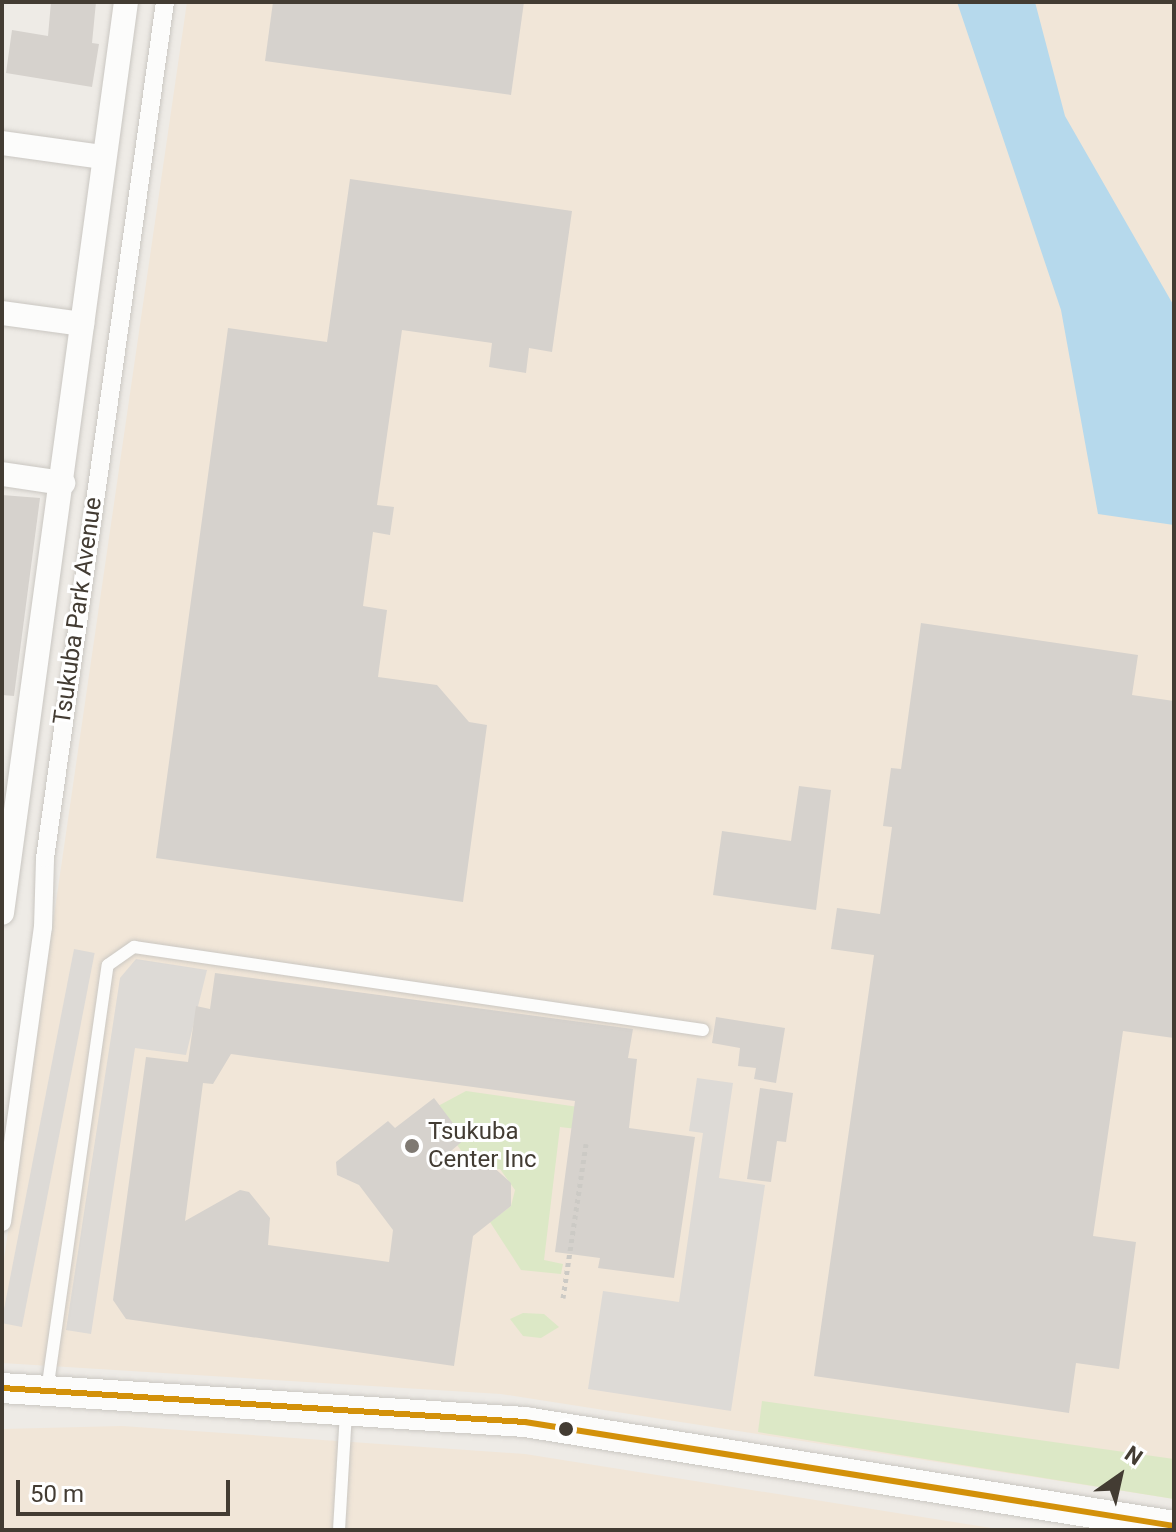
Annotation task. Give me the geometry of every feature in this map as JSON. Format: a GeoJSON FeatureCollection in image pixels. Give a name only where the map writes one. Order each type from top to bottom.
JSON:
{"type":"FeatureCollection","features":[{"type":"Feature","properties":{"kind":"street"},"geometry":{"type":"LineString","coordinates":[[2,913],[63,483],[102,157],[126,2]]}},
{"type":"Feature","properties":{"kind":"street","name":"Tsukuba Park Avenue"},"geometry":{"type":"LineString","coordinates":[[2,1222],[43,927],[47,842],[165,2]]}},
{"type":"Feature","properties":{"kind":"street"},"geometry":{"type":"LineString","coordinates":[[2,143],[102,157]]}},
{"type":"Feature","properties":{"kind":"street"},"geometry":{"type":"LineString","coordinates":[[2,313],[82,324]]}},
{"type":"Feature","properties":{"kind":"street"},"geometry":{"type":"LineString","coordinates":[[2,474],[63,483]]}},
{"type":"Feature","properties":{"kind":"street"},"geometry":{"type":"LineString","coordinates":[[2,1388],[346,1407],[525,1422],[1174,1526]]}},
{"type":"Feature","properties":{"kind":"lane"},"geometry":{"type":"LineString","coordinates":[[47,1391],[108,965],[134,947],[703,1030]]}},
{"type":"Feature","properties":{"kind":"lane"},"geometry":{"type":"LineString","coordinates":[[339,1530],[346,1407]]}},
{"type":"Feature","properties":{"kind":"path"},"geometry":{"type":"LineString","coordinates":[[563,1298],[586,1144]]}},
{"type":"Feature","properties":{"kind":"shaded area"},"geometry":{"type":"Polygon","coordinates":[[[187,2],[1174,2],[1174,1499],[501,1394],[2,1363],[2,1273],[187,2]]]}},
{"type":"Feature","properties":{"kind":"shaded area"},"geometry":{"type":"Polygon","coordinates":[[[74,949],[95,953],[22,1327],[2,1323],[2,1319],[74,949]]]}},
{"type":"Feature","properties":{"kind":"shaded area"},"geometry":{"type":"Polygon","coordinates":[[[136,959],[207,970],[186,1055],[135,1048],[91,1334],[66,1330],[120,978],[136,959]]]}},
{"type":"Feature","properties":{"kind":"shaded area"},"geometry":{"type":"Polygon","coordinates":[[[697,1078],[733,1083],[719,1178],[765,1185],[731,1411],[588,1389],[603,1291],[679,1302],[703,1133],[689,1131],[697,1078]]]}},
{"type":"Feature","properties":{"kind":"shaded area"},"geometry":{"type":"Polygon","coordinates":[[[122,1426],[525,1454],[1004,1530],[2,1530],[2,1429],[122,1426]]]}},
{"type":"Feature","properties":{"kind":"green space"},"geometry":{"type":"Polygon","coordinates":[[[466,1091],[614,1112],[611,1133],[560,1127],[544,1260],[563,1264],[561,1274],[521,1270],[490,1222],[511,1206],[515,1190],[500,1169],[475,1169],[457,1145],[465,1138],[438,1106],[466,1091]]]}},
{"type":"Feature","properties":{"kind":"green space"},"geometry":{"type":"Polygon","coordinates":[[[523,1313],[544,1314],[559,1327],[541,1338],[523,1336],[510,1319],[523,1313]]]}},
{"type":"Feature","properties":{"kind":"green space"},"geometry":{"type":"Polygon","coordinates":[[[762,1401],[1174,1459],[1174,1499],[758,1432],[762,1401]]]}},
{"type":"Feature","properties":{"kind":"water"},"geometry":{"type":"Polygon","coordinates":[[[957,2],[1035,2],[1065,116],[1174,306],[1174,525],[1098,514],[1061,310],[957,2]]]}},
{"type":"Feature","properties":{"kind":"building"},"geometry":{"type":"Polygon","coordinates":[[[51,2],[96,2],[92,43],[99,44],[92,87],[6,73],[12,30],[48,36],[51,2]]]}},
{"type":"Feature","properties":{"kind":"building"},"geometry":{"type":"Polygon","coordinates":[[[273,2],[524,2],[511,95],[265,61],[273,2]]]}},
{"type":"Feature","properties":{"kind":"building"},"geometry":{"type":"Polygon","coordinates":[[[350,179],[572,211],[552,352],[529,348],[526,373],[489,367],[492,343],[402,330],[377,505],[394,507],[390,535],[373,532],[363,606],[387,610],[378,677],[437,685],[469,722],[487,725],[463,902],[156,858],[228,328],[327,342],[350,179]]]}},
{"type":"Feature","properties":{"kind":"building"},"geometry":{"type":"Polygon","coordinates":[[[2,495],[40,498],[14,696],[2,695],[2,495]]]}},
{"type":"Feature","properties":{"kind":"building"},"geometry":{"type":"Polygon","coordinates":[[[921,623],[1138,655],[1132,695],[1174,701],[1174,1038],[1123,1031],[1093,1236],[1136,1242],[1119,1369],[1076,1363],[1069,1413],[814,1376],[874,955],[831,949],[837,908],[880,914],[892,827],[883,826],[891,768],[901,769],[921,623]]]}},
{"type":"Feature","properties":{"kind":"building"},"geometry":{"type":"Polygon","coordinates":[[[799,786],[831,790],[816,910],[713,895],[722,831],[791,841],[799,786]]]}},
{"type":"Feature","properties":{"kind":"building"},"geometry":{"type":"Polygon","coordinates":[[[215,973],[633,1029],[628,1058],[637,1059],[629,1128],[695,1137],[674,1278],[598,1268],[600,1258],[555,1252],[575,1101],[231,1054],[213,1084],[203,1083],[185,1221],[240,1190],[249,1192],[270,1218],[268,1245],[389,1262],[393,1230],[359,1185],[337,1175],[336,1162],[388,1121],[395,1128],[434,1098],[465,1139],[431,1168],[491,1165],[511,1183],[511,1206],[473,1236],[454,1366],[126,1319],[113,1300],[146,1057],[188,1062],[196,1006],[210,1009],[215,973]]]}},
{"type":"Feature","properties":{"kind":"building"},"geometry":{"type":"Polygon","coordinates":[[[716,1017],[785,1028],[776,1083],[754,1079],[756,1068],[738,1066],[740,1048],[712,1043],[716,1017]]]}},
{"type":"Feature","properties":{"kind":"building"},"geometry":{"type":"Polygon","coordinates":[[[760,1088],[793,1093],[786,1142],[777,1141],[771,1182],[747,1179],[760,1088]]]}},
{"type":"Feature","properties":{"kind":"transit line"},"geometry":{"type":"LineString","coordinates":[[2,1388],[525,1422],[1174,1526]]}},
{"type":"Feature","properties":{"kind":"place","name":"Tsukuba Center Inc"},"geometry":{"type":"Point","coordinates":[412,1146]}}]}
